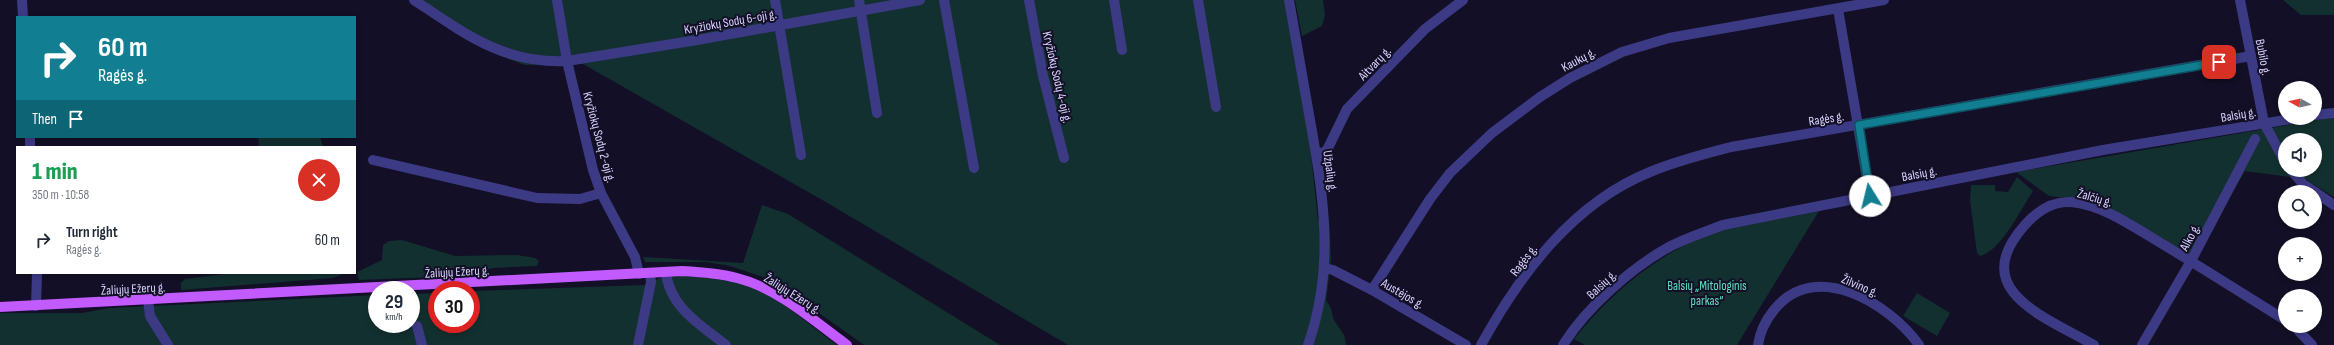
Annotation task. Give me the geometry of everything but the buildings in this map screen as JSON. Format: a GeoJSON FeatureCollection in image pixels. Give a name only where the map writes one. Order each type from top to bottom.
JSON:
{"type":"FeatureCollection","features":[{"type":"Feature","properties":{"kind":"main road","name":"Žaliųjų Ežerų g."},"geometry":{"type":"LineString","coordinates":[[0,307],[666,272],[722,274],[757,285],[784,300],[848,345]]}},
{"type":"Feature","properties":{"kind":"street"},"geometry":{"type":"LineString","coordinates":[[22,0],[23,16]]}},
{"type":"Feature","properties":{"kind":"street","name":"Kryžiokų Sodų 6-oji g."},"geometry":{"type":"LineString","coordinates":[[414,0],[467,34],[512,56],[547,62],[567,61],[861,12],[920,0]]}},
{"type":"Feature","properties":{"kind":"street","name":"Kryžiokų Sodų 2-oji g."},"geometry":{"type":"LineString","coordinates":[[557,0],[567,61],[586,145],[601,193],[635,257],[639,274]]}},
{"type":"Feature","properties":{"kind":"street"},"geometry":{"type":"LineString","coordinates":[[775,0],[801,155]]}},
{"type":"Feature","properties":{"kind":"street"},"geometry":{"type":"LineString","coordinates":[[859,0],[877,113]]}},
{"type":"Feature","properties":{"kind":"street"},"geometry":{"type":"LineString","coordinates":[[944,0],[974,168]]}},
{"type":"Feature","properties":{"kind":"street","name":"Kryžiokų Sodų 4-oji g."},"geometry":{"type":"LineString","coordinates":[[1029,0],[1043,76],[1064,158]]}},
{"type":"Feature","properties":{"kind":"street"},"geometry":{"type":"LineString","coordinates":[[1114,0],[1122,50]]}},
{"type":"Feature","properties":{"kind":"street"},"geometry":{"type":"LineString","coordinates":[[1198,0],[1216,107]]}},
{"type":"Feature","properties":{"kind":"street","name":"Užpalių g."},"geometry":{"type":"LineString","coordinates":[[1289,0],[1316,154],[1324,215],[1325,268],[1320,305],[1308,345]]}},
{"type":"Feature","properties":{"kind":"street","name":"Aitvarų g."},"geometry":{"type":"LineString","coordinates":[[1316,154],[1325,152],[1328,148],[1347,109],[1425,29],[1464,0]]}},
{"type":"Feature","properties":{"kind":"street","name":"Kaukų g."},"geometry":{"type":"LineString","coordinates":[[1372,290],[1430,199],[1450,173],[1492,133],[1540,96],[1570,78],[1622,52],[1669,38],[1884,0]]}},
{"type":"Feature","properties":{"kind":"street","name":"Bubilo g."},"geometry":{"type":"LineString","coordinates":[[2240,0],[2264,123],[2278,149]]}},
{"type":"Feature","properties":{"kind":"street"},"geometry":{"type":"LineString","coordinates":[[1838,8],[1870,196]]}},
{"type":"Feature","properties":{"kind":"street","name":"Ragės g."},"geometry":{"type":"LineString","coordinates":[[1481,345],[1513,294],[1557,236],[1594,204],[1615,190],[1650,172],[1704,155],[1746,145],[2251,56]]}},
{"type":"Feature","properties":{"kind":"street"},"geometry":{"type":"LineString","coordinates":[[2322,114],[2334,113]]}},
{"type":"Feature","properties":{"kind":"street","name":"Balsių g."},"geometry":{"type":"LineString","coordinates":[[1564,345],[1579,324],[1610,292],[1647,262],[1668,248],[1691,237],[1746,219],[2103,150],[2278,121]]}},
{"type":"Feature","properties":{"kind":"street","name":"Alko g."},"geometry":{"type":"LineString","coordinates":[[2142,345],[2190,261],[2255,139]]}},
{"type":"Feature","properties":{"kind":"street"},"geometry":{"type":"LineString","coordinates":[[373,160],[537,198],[580,199],[601,193]]}},
{"type":"Feature","properties":{"kind":"street"},"geometry":{"type":"LineString","coordinates":[[2297,177],[2304,185]]}},
{"type":"Feature","properties":{"kind":"street"},"geometry":{"type":"LineString","coordinates":[[2322,197],[2334,205]]}},
{"type":"Feature","properties":{"kind":"street","name":"Žalčių g."},"geometry":{"type":"LineString","coordinates":[[2094,345],[2027,306],[2013,294],[2005,279],[2005,257],[2009,246],[2017,233],[2035,214],[2045,208],[2062,203],[2070,202],[2096,208],[2116,217],[2278,316]]}},
{"type":"Feature","properties":{"kind":"street","name":"Austėjos g."},"geometry":{"type":"LineString","coordinates":[[1325,268],[1333,270],[1372,290],[1466,345]]}},
{"type":"Feature","properties":{"kind":"street"},"geometry":{"type":"LineString","coordinates":[[666,272],[668,285],[681,308],[726,345]]}},
{"type":"Feature","properties":{"kind":"street"},"geometry":{"type":"LineString","coordinates":[[638,345],[651,282],[650,273]]}},
{"type":"Feature","properties":{"kind":"street"},"geometry":{"type":"LineString","coordinates":[[36,274],[36,306]]}},
{"type":"Feature","properties":{"kind":"street","name":"Žilvino g."},"geometry":{"type":"LineString","coordinates":[[1758,345],[1759,333],[1778,305],[1797,292],[1822,286],[1837,288],[1854,294],[1879,308],[1909,332],[1919,345]]}},
{"type":"Feature","properties":{"kind":"street"},"geometry":{"type":"LineString","coordinates":[[148,300],[150,316],[168,345]]}},
{"type":"Feature","properties":{"kind":"street"},"geometry":{"type":"LineString","coordinates":[[419,333],[422,345]]}},
{"type":"Feature","properties":{"kind":"street"},"geometry":{"type":"LineString","coordinates":[[2301,333],[2312,345]]}},
{"type":"Feature","properties":{"kind":"green space"},"geometry":{"type":"Polygon","coordinates":[[[409,0],[1285,0],[1310,146],[1318,220],[1329,220],[1331,260],[1326,301],[1331,308],[1334,320],[1344,335],[1346,345],[1068,345],[824,201],[583,64],[525,65],[508,59],[480,46],[409,0]]]}},
{"type":"Feature","properties":{"kind":"green space"},"geometry":{"type":"Polygon","coordinates":[[[1295,0],[1323,0],[1325,15],[1322,26],[1302,36],[1295,0]]]}},
{"type":"Feature","properties":{"kind":"green space"},"geometry":{"type":"Polygon","coordinates":[[[2283,0],[2334,0],[2334,15],[2301,15],[2283,0]]]}},
{"type":"Feature","properties":{"kind":"green space"},"geometry":{"type":"Polygon","coordinates":[[[2334,117],[2334,197],[2322,190],[2322,185],[2315,185],[2305,179],[2290,177],[2322,177],[2322,133],[2278,133],[2278,175],[2245,171],[2194,259],[2101,204],[2079,199],[2049,196],[2016,172],[2288,125],[2322,125],[2322,119],[2334,117]]]}},
{"type":"Feature","properties":{"kind":"green space"},"geometry":{"type":"Polygon","coordinates":[[[258,138],[320,138],[323,146],[259,146],[258,138]]]}},
{"type":"Feature","properties":{"kind":"green space"},"geometry":{"type":"Polygon","coordinates":[[[2017,177],[2033,191],[2003,238],[1988,253],[1980,256],[1977,253],[1970,200],[1971,185],[1995,185],[1995,191],[2008,192],[2017,177]]]}},
{"type":"Feature","properties":{"kind":"green space"},"geometry":{"type":"Polygon","coordinates":[[[762,205],[788,214],[1000,345],[864,345],[781,286],[763,277],[730,266],[707,262],[645,262],[643,257],[743,263],[762,205]]]}},
{"type":"Feature","properties":{"kind":"green space","name":"Balsių „Mitologinis parkas“"},"geometry":{"type":"Polygon","coordinates":[[[1819,211],[1737,345],[1585,345],[1574,339],[1606,303],[1624,287],[1643,271],[1685,245],[1707,235],[1730,228],[1819,211]]]}},
{"type":"Feature","properties":{"kind":"green space"},"geometry":{"type":"Polygon","coordinates":[[[402,240],[455,256],[517,255],[535,258],[539,261],[537,266],[493,268],[459,276],[359,280],[357,272],[382,260],[383,245],[389,241],[402,240]]]}},
{"type":"Feature","properties":{"kind":"green space"},"geometry":{"type":"Polygon","coordinates":[[[223,274],[343,274],[333,278],[181,290],[181,283],[185,279],[223,274]]]}},
{"type":"Feature","properties":{"kind":"green space"},"geometry":{"type":"Polygon","coordinates":[[[681,275],[721,279],[757,289],[793,311],[837,345],[0,345],[0,313],[82,313],[110,308],[368,295],[368,333],[420,333],[420,294],[428,293],[428,333],[480,333],[480,291],[645,285],[664,276],[681,275]]]}},
{"type":"Feature","properties":{"kind":"green space"},"geometry":{"type":"Polygon","coordinates":[[[1917,293],[1950,313],[1937,336],[1903,316],[1917,293]]]}},
{"type":"Feature","properties":{"kind":"route"},"geometry":{"type":"LineString","coordinates":[[1870,196],[1859,125],[2219,62]]}}]}
